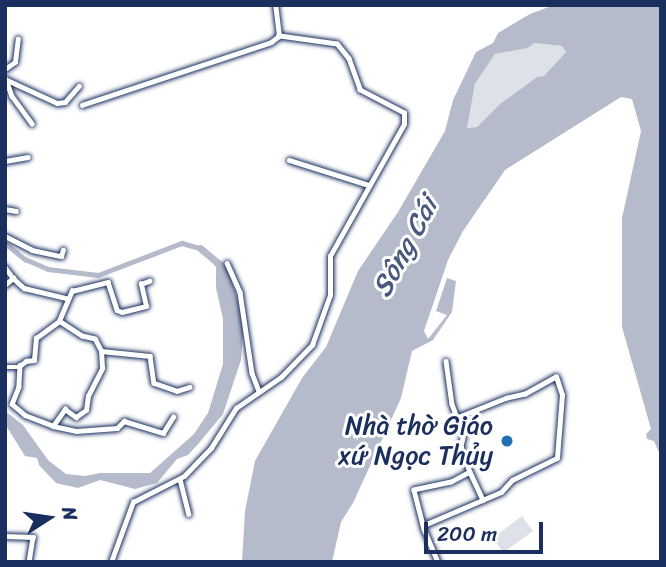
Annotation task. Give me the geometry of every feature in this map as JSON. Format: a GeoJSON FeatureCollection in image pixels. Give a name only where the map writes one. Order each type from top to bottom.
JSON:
{"type":"FeatureCollection","features":[{"type":"Feature","properties":{"kind":"street"},"geometry":{"type":"LineString","coordinates":[[275,5],[279,36]]}},
{"type":"Feature","properties":{"kind":"street"},"geometry":{"type":"LineString","coordinates":[[82,105],[271,42],[279,36],[338,44],[349,59],[360,90],[404,113],[404,124],[330,256],[330,295],[314,341],[287,372],[236,408],[206,455],[180,479],[133,502],[111,562]]}},
{"type":"Feature","properties":{"kind":"street"},"geometry":{"type":"LineString","coordinates":[[5,69],[15,62],[18,40]]}},
{"type":"Feature","properties":{"kind":"street"},"geometry":{"type":"LineString","coordinates":[[6,79],[57,103],[65,102],[79,86]]}},
{"type":"Feature","properties":{"kind":"street"},"geometry":{"type":"LineString","coordinates":[[6,79],[12,96],[32,124]]}},
{"type":"Feature","properties":{"kind":"street"},"geometry":{"type":"LineString","coordinates":[[5,161],[27,157]]}},
{"type":"Feature","properties":{"kind":"street"},"geometry":{"type":"LineString","coordinates":[[289,160],[369,185]]}},
{"type":"Feature","properties":{"kind":"street"},"geometry":{"type":"LineString","coordinates":[[5,209],[16,211]]}},
{"type":"Feature","properties":{"kind":"street"},"geometry":{"type":"LineString","coordinates":[[5,236],[33,250],[61,256],[63,250]]}},
{"type":"Feature","properties":{"kind":"street"},"geometry":{"type":"LineString","coordinates":[[228,263],[240,292],[252,373],[260,391]]}},
{"type":"Feature","properties":{"kind":"street"},"geometry":{"type":"LineString","coordinates":[[5,267],[24,288],[66,298]]}},
{"type":"Feature","properties":{"kind":"street"},"geometry":{"type":"LineString","coordinates":[[5,285],[13,278]]}},
{"type":"Feature","properties":{"kind":"street"},"geometry":{"type":"LineString","coordinates":[[5,367],[35,359],[36,338],[59,321],[66,298],[72,291],[108,282],[119,312],[144,308],[147,304],[141,284],[149,281]]}},
{"type":"Feature","properties":{"kind":"street"},"geometry":{"type":"LineString","coordinates":[[53,426],[65,409],[76,417],[86,411],[88,396],[102,368],[101,351],[95,339],[76,333],[59,321]]}},
{"type":"Feature","properties":{"kind":"street"},"geometry":{"type":"LineString","coordinates":[[101,351],[150,355],[155,383],[177,391],[190,387]]}},
{"type":"Feature","properties":{"kind":"street"},"geometry":{"type":"LineString","coordinates":[[446,361],[452,404],[464,434],[461,446],[483,500]]}},
{"type":"Feature","properties":{"kind":"street"},"geometry":{"type":"LineString","coordinates":[[20,365],[19,387],[13,406],[37,422],[76,430],[117,428],[124,421],[163,433],[173,417]]}},
{"type":"Feature","properties":{"kind":"street"},"geometry":{"type":"LineString","coordinates":[[424,525],[501,492],[512,480],[557,458],[562,395],[559,384],[556,377],[525,394],[507,398],[457,418]]}},
{"type":"Feature","properties":{"kind":"street"},"geometry":{"type":"LineString","coordinates":[[438,562],[414,490],[451,482],[470,472]]}},
{"type":"Feature","properties":{"kind":"street"},"geometry":{"type":"LineString","coordinates":[[180,479],[189,514]]}},
{"type":"Feature","properties":{"kind":"street"},"geometry":{"type":"LineString","coordinates":[[5,536],[33,537],[29,562]]}},
{"type":"Feature","properties":{"kind":"shaded area"},"geometry":{"type":"Polygon","coordinates":[[[534,43],[562,46],[566,52],[544,77],[537,77],[500,104],[477,127],[467,128],[475,84],[495,54],[528,48],[534,43]]]}},
{"type":"Feature","properties":{"kind":"shaded area"},"geometry":{"type":"Polygon","coordinates":[[[522,516],[533,531],[503,553],[493,538],[522,516]]]}},
{"type":"Feature","properties":{"kind":"water","name":"Sông Cái"},"geometry":{"type":"Polygon","coordinates":[[[554,5],[661,5],[661,457],[654,441],[647,439],[646,434],[651,429],[622,327],[622,218],[641,131],[632,99],[621,97],[505,170],[463,231],[448,260],[424,331],[428,339],[447,315],[436,311],[447,278],[456,281],[452,312],[433,340],[412,351],[401,398],[353,503],[341,522],[332,562],[242,562],[245,511],[255,461],[302,378],[326,347],[358,271],[398,212],[445,131],[453,100],[476,52],[493,43],[498,33],[530,14],[554,5]],[[534,43],[528,48],[495,54],[475,84],[467,128],[477,127],[500,104],[537,77],[544,76],[566,52],[562,46],[534,43]]]}},
{"type":"Feature","properties":{"kind":"water"},"geometry":{"type":"Polygon","coordinates":[[[200,248],[226,264],[239,304],[243,333],[241,360],[223,414],[188,455],[177,459],[157,483],[135,489],[100,480],[78,488],[56,483],[39,465],[37,458],[25,456],[5,424],[5,411],[23,425],[48,460],[66,474],[85,476],[100,473],[150,473],[194,434],[208,413],[223,364],[223,319],[216,288],[216,267],[200,248]]]}},
{"type":"Feature","properties":{"kind":"waterway"},"geometry":{"type":"LineString","coordinates":[[5,243],[25,259],[48,269],[98,275],[182,243],[200,248]]}},
{"type":"Feature","properties":{"kind":"waterway"},"geometry":{"type":"LineString","coordinates":[[200,248],[218,263]]}},
{"type":"Feature","properties":{"kind":"place","name":"Nhà thờ Giáo xứ Ngọc Thủy"},"geometry":{"type":"Point","coordinates":[507,441]}}]}
